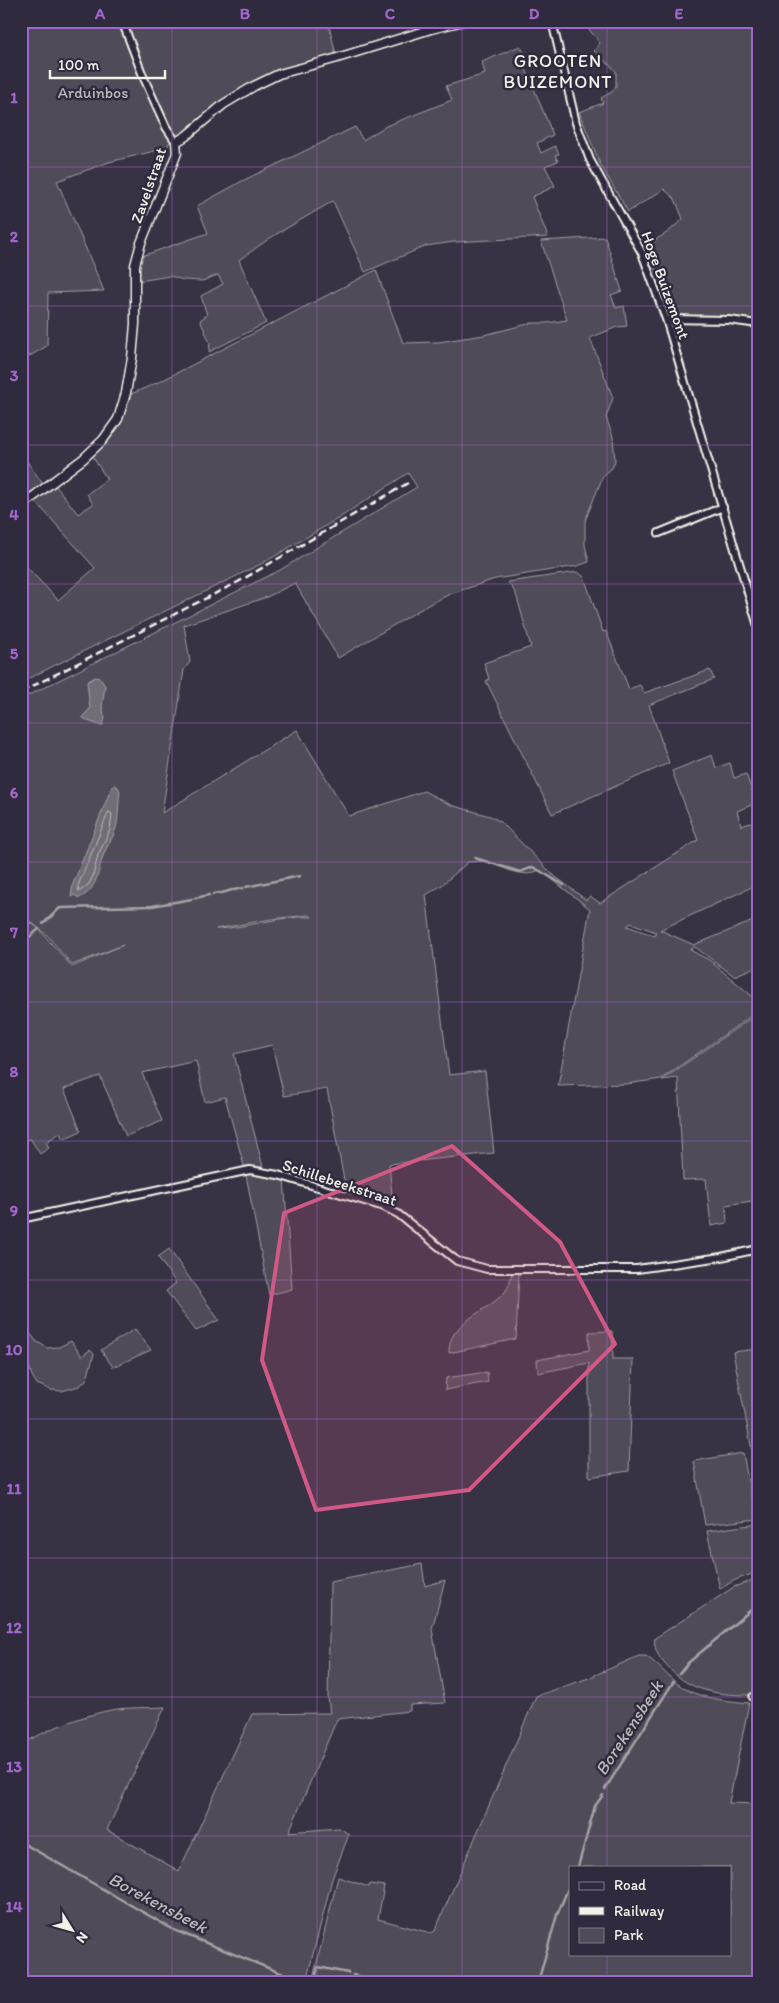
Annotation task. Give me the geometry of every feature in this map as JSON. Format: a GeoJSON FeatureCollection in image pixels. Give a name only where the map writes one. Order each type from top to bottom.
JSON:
{"type":"FeatureCollection","features":[{"type":"Feature","properties":{"kind":"street"},"geometry":{"type":"LineString","coordinates":[[122,21],[143,76],[166,127],[176,142]]}},
{"type":"Feature","properties":{"kind":"street","name":"Zavelstraat"},"geometry":{"type":"LineString","coordinates":[[21,506],[83,460],[103,440],[118,419],[126,393],[132,358],[135,324],[135,266],[177,153],[176,142],[186,136],[224,104],[279,74],[463,21]]}},
{"type":"Feature","properties":{"kind":"street","name":"Hoge Buizemont"},"geometry":{"type":"LineString","coordinates":[[552,21],[566,84],[590,160],[642,253],[666,319],[758,626]]}},
{"type":"Feature","properties":{"kind":"street"},"geometry":{"type":"LineString","coordinates":[[666,319],[729,320],[758,324]]}},
{"type":"Feature","properties":{"kind":"street"},"geometry":{"type":"LineString","coordinates":[[659,533],[723,507]]}},
{"type":"Feature","properties":{"kind":"street","name":"Schillebeekstraat"},"geometry":{"type":"LineString","coordinates":[[21,1219],[250,1170],[278,1175],[384,1207],[398,1214],[457,1261],[487,1269],[638,1269],[720,1257],[758,1249]]}},
{"type":"Feature","properties":{"kind":"highlighted area"},"geometry":{"type":"Polygon","coordinates":[[[452,1146],[560,1242],[615,1344],[469,1490],[316,1510],[262,1360],[284,1213],[452,1146]]]}},
{"type":"Feature","properties":{"kind":"green space","name":"Arduinbos"},"geometry":{"type":"Polygon","coordinates":[[[21,21],[328,21],[336,55],[285,68],[264,78],[181,137],[169,143],[167,148],[109,162],[57,181],[104,291],[48,293],[47,346],[21,361],[21,21]]]}},
{"type":"Feature","properties":{"kind":"green space"},"geometry":{"type":"Polygon","coordinates":[[[582,21],[758,21],[758,321],[737,318],[673,315],[646,246],[668,232],[683,219],[675,199],[664,189],[628,212],[600,164],[579,112],[603,103],[601,98],[612,92],[616,86],[616,71],[594,51],[600,43],[582,21]]]}},
{"type":"Feature","properties":{"kind":"green space"},"geometry":{"type":"Polygon","coordinates":[[[520,46],[532,64],[525,67],[553,135],[537,143],[541,153],[555,146],[559,154],[555,155],[558,161],[545,166],[555,186],[532,197],[548,237],[454,242],[426,246],[365,272],[333,201],[270,238],[239,260],[266,323],[209,352],[210,343],[200,320],[207,315],[201,296],[223,284],[218,275],[202,281],[183,280],[170,276],[139,281],[139,267],[142,256],[208,233],[197,206],[244,180],[355,127],[363,140],[386,126],[452,100],[446,86],[485,74],[482,62],[520,46]]]}},
{"type":"Feature","properties":{"kind":"green space"},"geometry":{"type":"Polygon","coordinates":[[[605,237],[622,291],[611,295],[616,308],[624,306],[627,326],[617,327],[590,338],[613,398],[606,417],[613,437],[615,461],[612,468],[603,476],[585,521],[585,545],[589,562],[577,566],[495,579],[450,594],[338,658],[295,583],[267,597],[184,625],[190,662],[184,670],[162,813],[297,730],[349,816],[424,791],[451,805],[490,816],[501,822],[552,874],[586,900],[590,896],[600,903],[698,840],[672,771],[712,755],[716,768],[730,763],[734,778],[746,774],[756,803],[737,811],[741,826],[751,823],[754,831],[758,830],[758,884],[660,930],[694,945],[758,919],[758,966],[734,976],[695,947],[690,950],[709,960],[758,1001],[758,1011],[661,1079],[626,1084],[558,1086],[590,909],[540,870],[528,874],[514,872],[484,861],[468,862],[442,885],[426,895],[449,1075],[485,1071],[494,1153],[389,1164],[393,1205],[346,1191],[327,1089],[284,1096],[272,1045],[234,1054],[263,1167],[244,1166],[225,1097],[205,1102],[196,1061],[142,1073],[162,1121],[126,1136],[100,1076],[64,1089],[81,1131],[63,1139],[60,1133],[46,1142],[49,1148],[40,1154],[30,1138],[24,1142],[21,1138],[21,916],[38,928],[72,967],[123,945],[72,965],[47,935],[21,914],[21,699],[280,570],[417,487],[408,473],[339,518],[263,563],[21,682],[21,561],[58,600],[95,568],[35,501],[56,486],[78,514],[93,504],[87,494],[107,479],[92,456],[116,428],[125,412],[131,394],[161,381],[376,270],[403,343],[438,342],[484,335],[532,323],[567,320],[541,241],[605,237]],[[309,915],[271,919],[216,929],[288,918],[312,917],[309,915]],[[631,923],[627,926],[655,936],[656,932],[631,923]]]}},
{"type":"Feature","properties":{"kind":"green space"},"geometry":{"type":"Polygon","coordinates":[[[21,453],[43,484],[30,495],[21,483],[21,453]]]}},
{"type":"Feature","properties":{"kind":"green space"},"geometry":{"type":"Polygon","coordinates":[[[578,572],[584,577],[603,632],[606,631],[629,689],[640,685],[644,693],[710,670],[714,679],[649,705],[669,763],[552,814],[486,681],[489,679],[484,663],[531,647],[516,594],[508,582],[578,572]]]}},
{"type":"Feature","properties":{"kind":"green space"},"geometry":{"type":"Polygon","coordinates":[[[758,1013],[754,1049],[758,1049],[758,1087],[755,1088],[758,1105],[758,1200],[726,1205],[727,1223],[711,1226],[706,1179],[683,1180],[678,1078],[662,1080],[758,1013]]]}},
{"type":"Feature","properties":{"kind":"green space"},"geometry":{"type":"Polygon","coordinates":[[[256,1174],[284,1179],[292,1289],[269,1295],[246,1175],[256,1174]]]}},
{"type":"Feature","properties":{"kind":"green space"},"geometry":{"type":"Polygon","coordinates":[[[169,1249],[219,1320],[196,1331],[166,1291],[176,1283],[158,1257],[169,1249]]]}},
{"type":"Feature","properties":{"kind":"green space"},"geometry":{"type":"Polygon","coordinates":[[[512,1273],[519,1273],[516,1339],[449,1353],[450,1342],[455,1333],[470,1318],[505,1292],[512,1273]]]}},
{"type":"Feature","properties":{"kind":"green space"},"geometry":{"type":"Polygon","coordinates":[[[135,1329],[151,1350],[113,1367],[101,1350],[135,1329]]]}},
{"type":"Feature","properties":{"kind":"green space"},"geometry":{"type":"Polygon","coordinates":[[[612,1331],[613,1359],[633,1359],[629,1471],[589,1477],[589,1363],[538,1373],[537,1360],[589,1350],[589,1332],[612,1331]]]}},
{"type":"Feature","properties":{"kind":"green space"},"geometry":{"type":"Polygon","coordinates":[[[29,1332],[36,1341],[47,1348],[59,1347],[71,1341],[82,1356],[90,1350],[94,1354],[87,1379],[79,1386],[62,1391],[51,1390],[37,1384],[21,1353],[21,1337],[29,1332]]]}},
{"type":"Feature","properties":{"kind":"green space"},"geometry":{"type":"Polygon","coordinates":[[[758,1349],[758,1450],[752,1451],[733,1352],[758,1349]]]}},
{"type":"Feature","properties":{"kind":"green space"},"geometry":{"type":"Polygon","coordinates":[[[487,1372],[488,1382],[445,1390],[446,1378],[487,1372]]]}},
{"type":"Feature","properties":{"kind":"green space"},"geometry":{"type":"Polygon","coordinates":[[[743,1453],[751,1497],[758,1496],[758,1519],[705,1525],[694,1461],[743,1453]]]}},
{"type":"Feature","properties":{"kind":"green space"},"geometry":{"type":"Polygon","coordinates":[[[758,1524],[758,1572],[735,1580],[720,1589],[707,1531],[758,1524]]]}},
{"type":"Feature","properties":{"kind":"green space"},"geometry":{"type":"Polygon","coordinates":[[[422,1564],[425,1586],[445,1580],[432,1629],[445,1703],[410,1705],[410,1711],[337,1719],[289,1832],[339,1828],[349,1834],[332,1879],[306,1982],[21,1982],[21,1745],[53,1728],[76,1719],[124,1708],[165,1707],[107,1830],[179,1871],[252,1714],[330,1713],[328,1698],[330,1582],[422,1564]]]}},
{"type":"Feature","properties":{"kind":"green space"},"geometry":{"type":"Polygon","coordinates":[[[758,1578],[758,1695],[718,1693],[706,1690],[695,1687],[673,1673],[658,1654],[655,1648],[655,1638],[734,1587],[758,1578]]]}},
{"type":"Feature","properties":{"kind":"green space"},"geometry":{"type":"Polygon","coordinates":[[[639,1656],[646,1656],[673,1680],[690,1691],[709,1698],[749,1703],[729,1803],[758,1804],[758,1982],[312,1982],[338,1877],[369,1887],[370,1884],[384,1886],[378,1919],[431,1933],[435,1931],[536,1696],[586,1679],[639,1656]]]}},
{"type":"Feature","properties":{"kind":"water"},"geometry":{"type":"Polygon","coordinates":[[[95,677],[100,678],[105,686],[102,706],[105,719],[102,726],[82,717],[90,709],[87,682],[95,677]]]}},
{"type":"Feature","properties":{"kind":"water"},"geometry":{"type":"Polygon","coordinates":[[[115,785],[120,792],[116,827],[104,853],[96,880],[90,891],[85,895],[79,898],[74,895],[71,897],[73,884],[109,794],[115,785]]]}},
{"type":"Feature","properties":{"kind":"waterway"},"geometry":{"type":"LineString","coordinates":[[475,858],[520,872],[533,867],[564,885]]}},
{"type":"Feature","properties":{"kind":"waterway"},"geometry":{"type":"LineString","coordinates":[[246,887],[300,876]]}},
{"type":"Feature","properties":{"kind":"waterway"},"geometry":{"type":"LineString","coordinates":[[234,890],[243,888]]}},
{"type":"Feature","properties":{"kind":"waterway"},"geometry":{"type":"LineString","coordinates":[[222,893],[232,890]]}},
{"type":"Feature","properties":{"kind":"waterway"},"geometry":{"type":"LineString","coordinates":[[213,894],[220,893]]}},
{"type":"Feature","properties":{"kind":"waterway"},"geometry":{"type":"LineString","coordinates":[[195,898],[209,895]]}},
{"type":"Feature","properties":{"kind":"waterway"},"geometry":{"type":"LineString","coordinates":[[43,924],[60,908],[152,906],[192,899]]}},
{"type":"Feature","properties":{"kind":"waterway"},"geometry":{"type":"LineString","coordinates":[[21,944],[39,929]]}},
{"type":"Feature","properties":{"kind":"waterway","name":"Borekensbeek"},"geometry":{"type":"LineString","coordinates":[[679,1674],[688,1663],[758,1604]]}},
{"type":"Feature","properties":{"kind":"waterway","name":"Borekensbeek"},"geometry":{"type":"LineString","coordinates":[[605,1789],[674,1681]]}},
{"type":"Feature","properties":{"kind":"waterway","name":"Borekensbeek"},"geometry":{"type":"LineString","coordinates":[[578,1866],[595,1806],[603,1795]]}},
{"type":"Feature","properties":{"kind":"waterway","name":"Borekensbeek"},"geometry":{"type":"LineString","coordinates":[[21,1842],[174,1930],[288,1976]]}},
{"type":"Feature","properties":{"kind":"waterway","name":"Borekensbeek"},"geometry":{"type":"LineString","coordinates":[[538,1982],[557,1915],[569,1886]]}},
{"type":"Feature","properties":{"kind":"waterway","name":"Borekensbeek"},"geometry":{"type":"LineString","coordinates":[[314,1982],[318,1967],[348,1973]]}},
{"type":"Feature","properties":{"kind":"waterway","name":"Borekensbeek"},"geometry":{"type":"LineString","coordinates":[[353,1975],[382,1982]]}},
{"type":"Feature","properties":{"kind":"waterway","name":"Borekensbeek"},"geometry":{"type":"LineString","coordinates":[[295,1978],[303,1982]]}},
{"type":"Feature","properties":{"kind":"railway"},"geometry":{"type":"LineString","coordinates":[[21,692],[238,582],[408,483]]}},
{"type":"Feature","properties":{"kind":"district","name":"GROOTEN BUIZEMONT"},"geometry":{"type":"Point","coordinates":[558,71]}}]}
